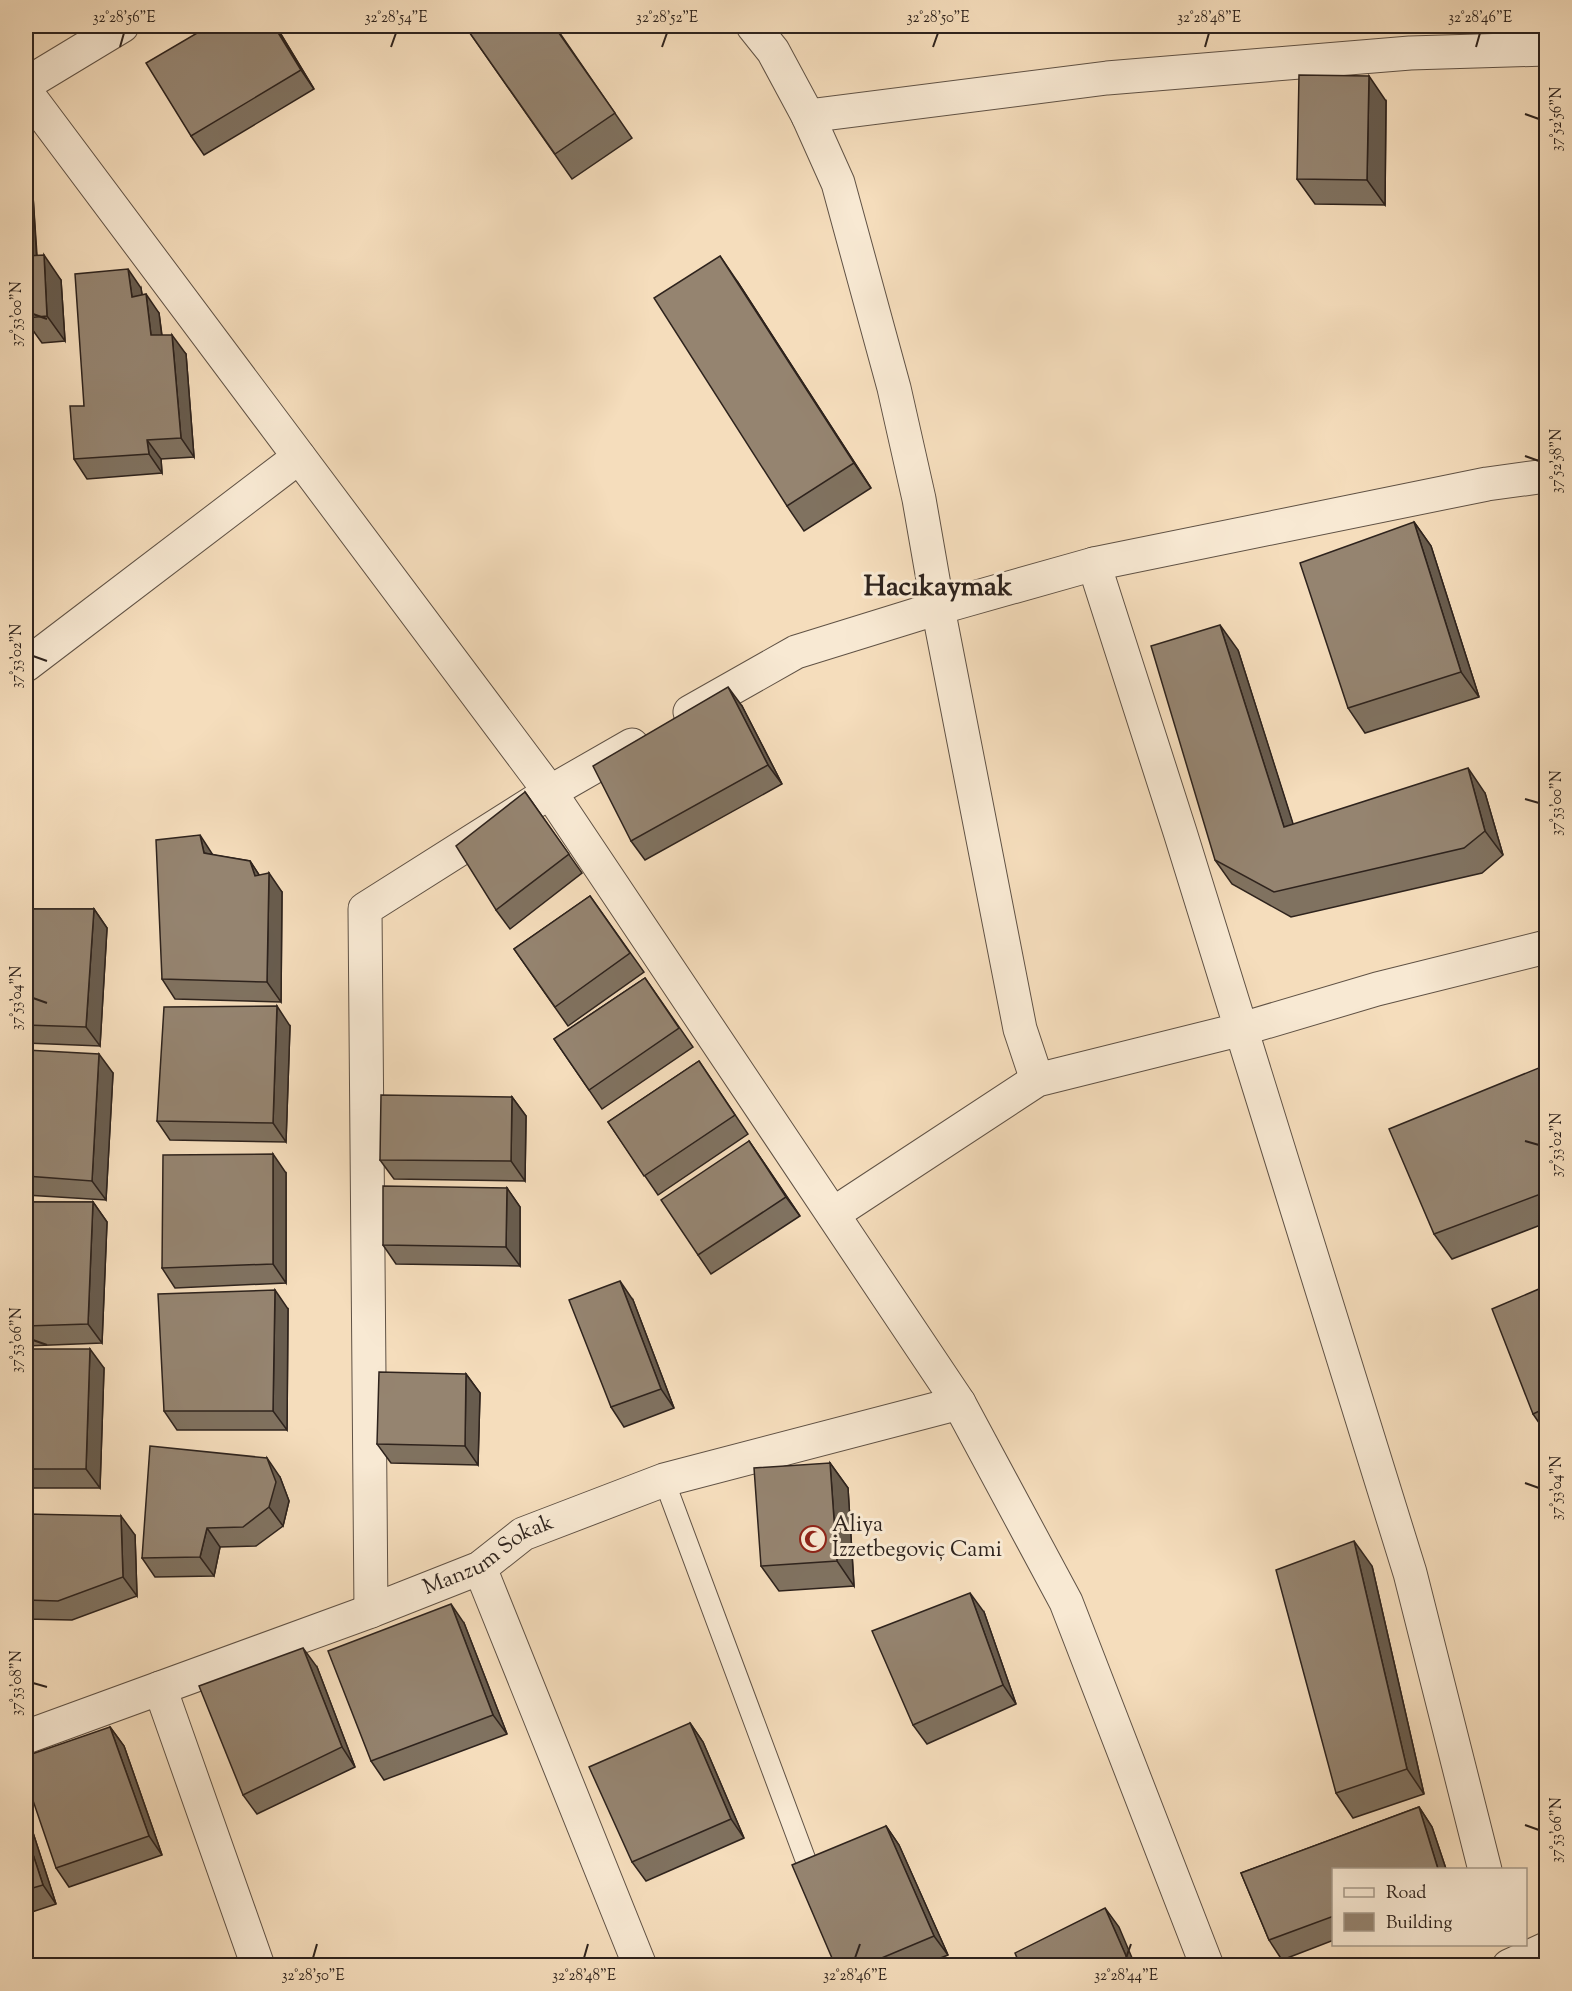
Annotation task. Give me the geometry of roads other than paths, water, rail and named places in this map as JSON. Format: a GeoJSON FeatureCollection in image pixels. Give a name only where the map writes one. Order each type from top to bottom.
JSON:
{"type":"FeatureCollection","features":[{"type":"Feature","properties":{"kind":"street"},"geometry":{"type":"LineString","coordinates":[[26,84],[122,26]]}},
{"type":"Feature","properties":{"kind":"street"},"geometry":{"type":"LineString","coordinates":[[753,26],[773,51],[808,116],[838,183],[894,388],[919,499],[1020,1029],[1037,1080]]}},
{"type":"Feature","properties":{"kind":"street"},"geometry":{"type":"LineString","coordinates":[[808,116],[1107,78],[1410,53],[1546,49]]}},
{"type":"Feature","properties":{"kind":"street"},"geometry":{"type":"LineString","coordinates":[[26,92],[550,792],[959,1403],[1066,1602],[1208,1965]]}},
{"type":"Feature","properties":{"kind":"street"},"geometry":{"type":"LineString","coordinates":[[26,665],[299,457]]}},
{"type":"Feature","properties":{"kind":"street"},"geometry":{"type":"LineString","coordinates":[[371,1611],[365,909],[550,792],[796,652],[938,608],[1094,564],[1487,484],[1546,476]]}},
{"type":"Feature","properties":{"kind":"street"},"geometry":{"type":"LineString","coordinates":[[1094,564],[1242,1029],[1410,1574],[1485,1868]]}},
{"type":"Feature","properties":{"kind":"street"},"geometry":{"type":"LineString","coordinates":[[833,1214],[1037,1080],[1242,1029],[1377,989],[1546,947]]}},
{"type":"Feature","properties":{"kind":"street","name":"Manzum Sokak"},"geometry":{"type":"LineString","coordinates":[[26,1737],[371,1611],[480,1568],[523,1534],[664,1480],[959,1403]]}},
{"type":"Feature","properties":{"kind":"street"},"geometry":{"type":"LineString","coordinates":[[480,1568],[640,1965]]}},
{"type":"Feature","properties":{"kind":"street"},"geometry":{"type":"LineString","coordinates":[[160,1688],[258,1965]]}},
{"type":"Feature","properties":{"kind":"street"},"geometry":{"type":"LineString","coordinates":[[1505,1946],[1509,1965],[1546,1949]]}},
{"type":"Feature","properties":{"kind":"lane"},"geometry":{"type":"LineString","coordinates":[[664,1480],[809,1869]]}},
{"type":"Feature","properties":{"kind":"place","name":"Aliya İzzetbegoviç Cami"},"geometry":{"type":"Point","coordinates":[813,1539]}},
{"type":"Feature","properties":{"kind":"district","name":"Hacıkaymak"},"geometry":{"type":"Point","coordinates":[938,588]}}]}
